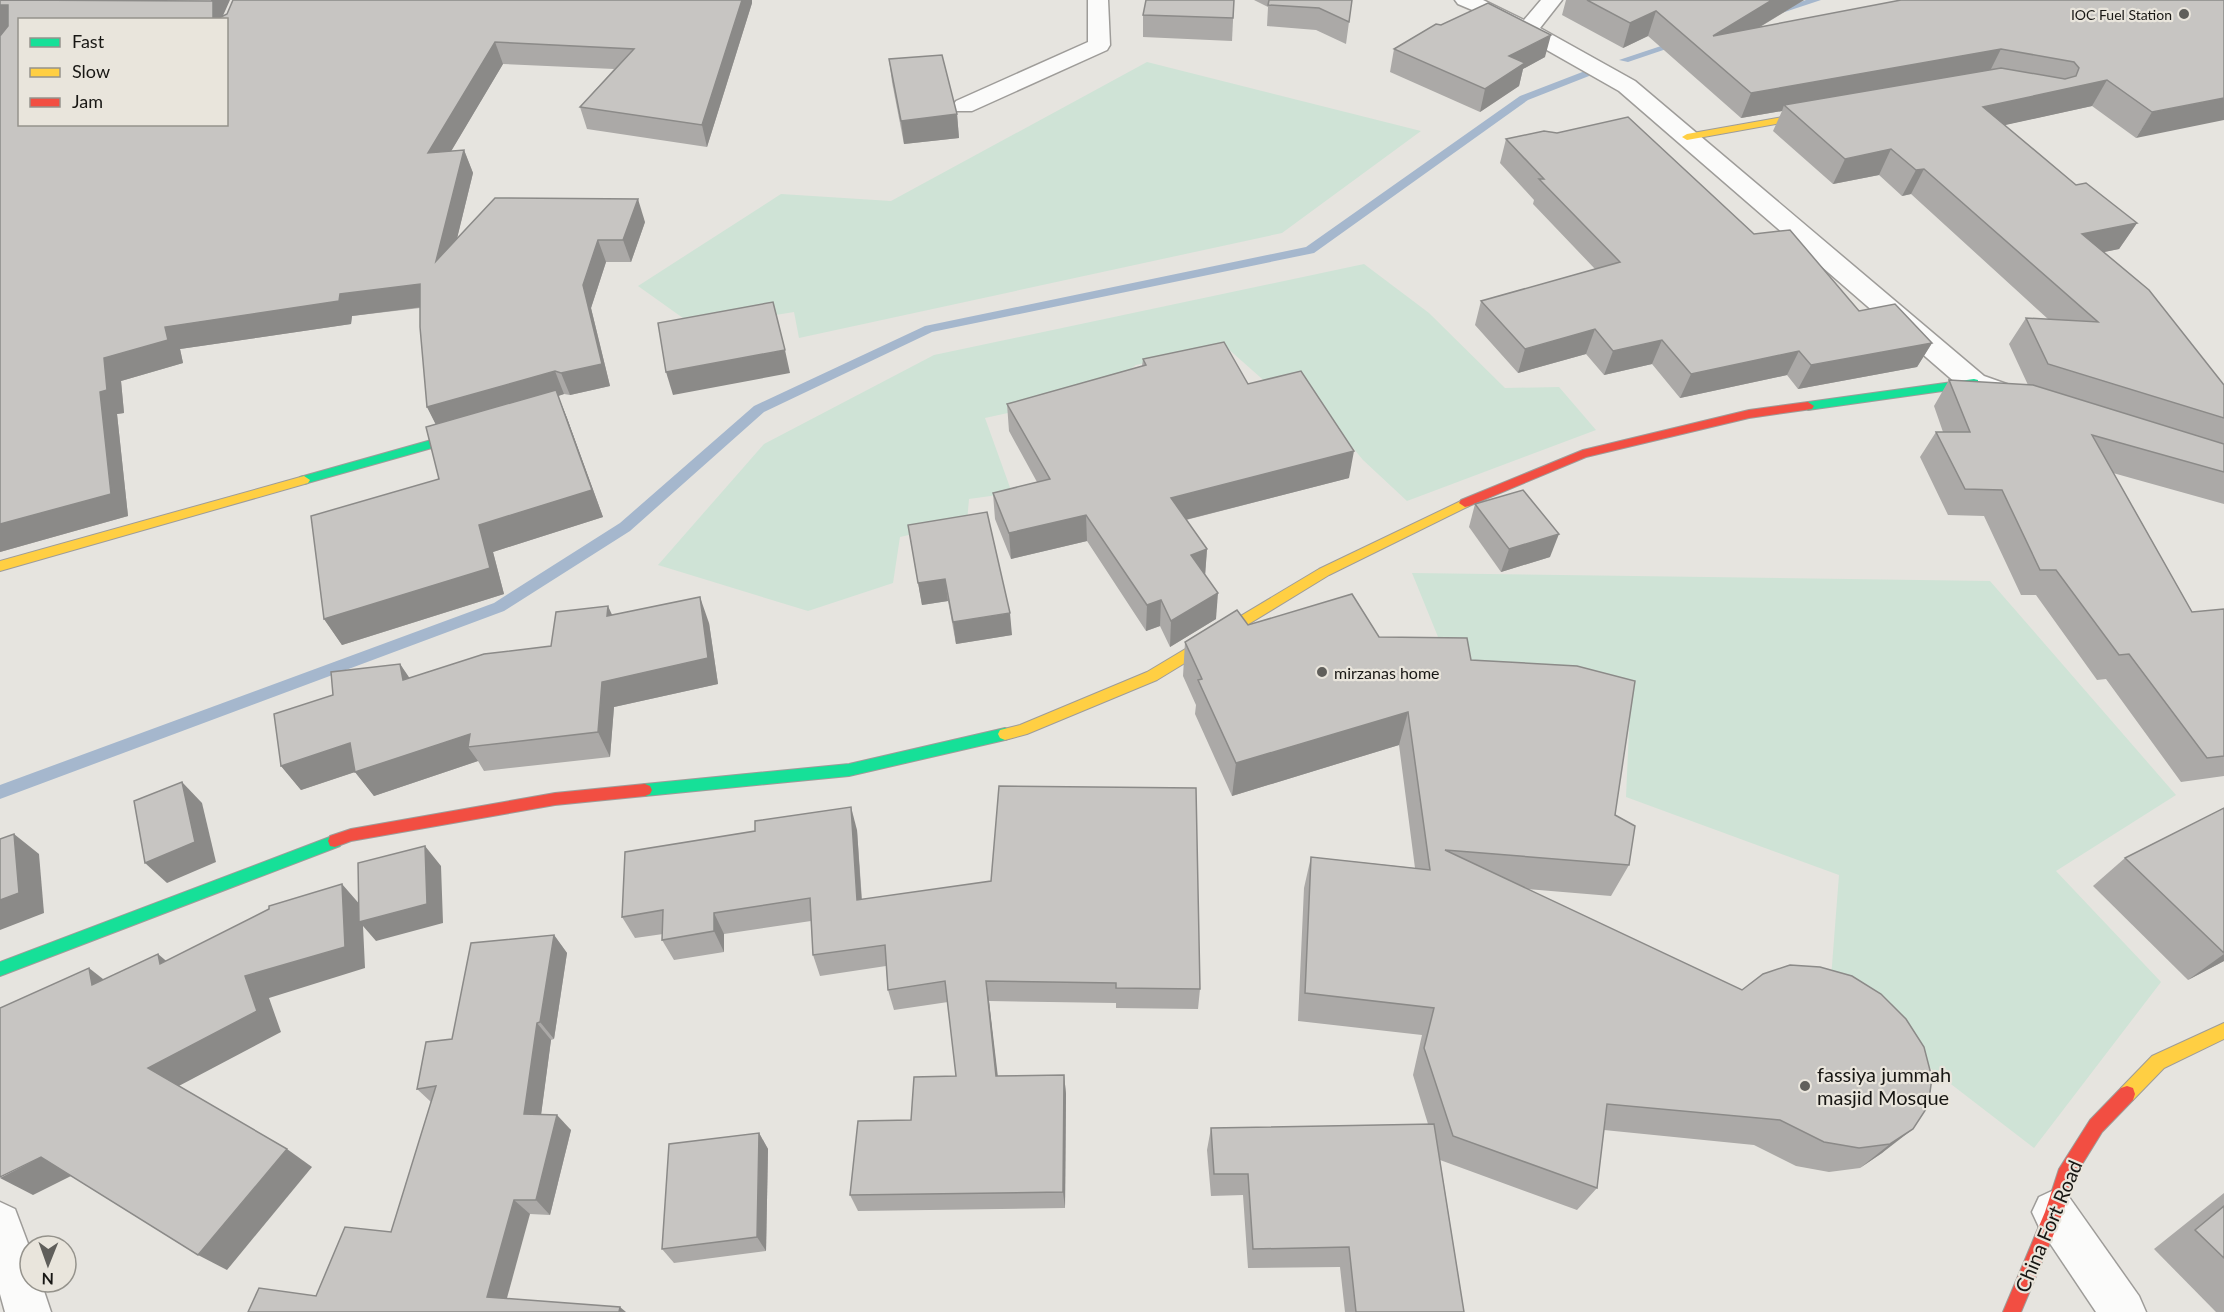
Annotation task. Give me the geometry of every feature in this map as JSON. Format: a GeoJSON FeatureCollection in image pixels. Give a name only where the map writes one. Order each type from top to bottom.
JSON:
{"type":"FeatureCollection","features":[{"type":"Feature","properties":{"kind":"street"},"geometry":{"type":"LineString","coordinates":[[964,106],[1099,45],[1098,0]]}},
{"type":"Feature","properties":{"kind":"street"},"geometry":{"type":"LineString","coordinates":[[1465,0],[1527,30],[1627,86],[1974,383],[2027,402]]}},
{"type":"Feature","properties":{"kind":"street"},"geometry":{"type":"LineString","coordinates":[[1527,30],[1552,0]]}},
{"type":"Feature","properties":{"kind":"street"},"geometry":{"type":"LineString","coordinates":[[1688,137],[1838,111]]}},
{"type":"Feature","properties":{"kind":"street"},"geometry":{"type":"LineString","coordinates":[[0,969],[351,835],[555,799],[849,770],[1022,730],[1152,676],[1324,572],[1436,515],[1583,454],[1749,414],[1974,383]]}},
{"type":"Feature","properties":{"kind":"street"},"geometry":{"type":"LineString","coordinates":[[0,566],[484,429]]}},
{"type":"Feature","properties":{"kind":"street","name":"China Fort Road"},"geometry":{"type":"LineString","coordinates":[[2012,1312],[2054,1212],[2065,1175],[2096,1126],[2158,1062],[2224,1031]]}},
{"type":"Feature","properties":{"kind":"street"},"geometry":{"type":"LineString","coordinates":[[2054,1212],[2123,1312]]}},
{"type":"Feature","properties":{"kind":"street"},"geometry":{"type":"LineString","coordinates":[[0,1224],[28,1312]]}},
{"type":"Feature","properties":{"kind":"green space"},"geometry":{"type":"Polygon","coordinates":[[[1147,62],[1421,131],[1282,233],[799,338],[794,312],[697,328],[638,286],[781,194],[891,201],[1147,62]]]}},
{"type":"Feature","properties":{"kind":"green space"},"geometry":{"type":"Polygon","coordinates":[[[1364,264],[1429,313],[1505,388],[1559,387],[1596,430],[1407,501],[1363,460],[1300,384],[1269,385],[1226,347],[1136,365],[1098,393],[985,418],[1012,493],[969,499],[967,522],[900,537],[893,583],[808,611],[658,565],[764,444],[934,355],[1364,264]]]}},
{"type":"Feature","properties":{"kind":"green space"},"geometry":{"type":"Polygon","coordinates":[[[1412,573],[1990,581],[2176,795],[2056,871],[2161,982],[2034,1148],[1830,991],[1839,875],[1626,797],[1630,707],[1447,659],[1412,573]]]}},
{"type":"Feature","properties":{"kind":"building"},"geometry":{"type":"Polygon","coordinates":[[[0,0],[213,1],[213,18],[18,18],[18,126],[228,126],[228,18],[219,18],[227,14],[233,0],[742,0],[702,125],[580,107],[634,49],[495,42],[428,153],[464,150],[436,261],[495,198],[638,199],[623,240],[598,240],[583,285],[602,364],[561,373],[555,371],[427,407],[420,327],[420,284],[340,294],[339,301],[165,327],[168,340],[104,358],[107,390],[100,392],[111,494],[0,524],[0,36],[8,26],[8,5],[0,5],[0,0]]]}},
{"type":"Feature","properties":{"kind":"building"},"geometry":{"type":"Polygon","coordinates":[[[1146,0],[1234,0],[1233,18],[1143,15],[1146,0]]]}},
{"type":"Feature","properties":{"kind":"building"},"geometry":{"type":"Polygon","coordinates":[[[1269,0],[1352,0],[1349,22],[1319,8],[1268,5],[1269,0]]]}},
{"type":"Feature","properties":{"kind":"building"},"geometry":{"type":"Polygon","coordinates":[[[1587,0],[1772,0],[1713,36],[1901,0],[2224,0],[2224,98],[2152,112],[2107,80],[1983,107],[2076,185],[2086,183],[2137,223],[2082,234],[2149,290],[2224,385],[2224,418],[2048,364],[2026,318],[2098,322],[1924,169],[1916,170],[1891,149],[1845,159],[1784,105],[2001,68],[2065,79],[2076,76],[2079,68],[2074,62],[2001,49],[1751,93],[1656,11],[1630,23],[1587,0]]]}},
{"type":"Feature","properties":{"kind":"building"},"geometry":{"type":"Polygon","coordinates":[[[1488,3],[1551,35],[1509,56],[1525,63],[1485,89],[1394,49],[1436,24],[1441,25],[1488,3]]]}},
{"type":"Feature","properties":{"kind":"building"},"geometry":{"type":"Polygon","coordinates":[[[942,55],[957,114],[901,121],[889,59],[942,55]]]}},
{"type":"Feature","properties":{"kind":"building"},"geometry":{"type":"Polygon","coordinates":[[[1628,117],[1754,234],[1790,230],[1859,311],[1895,304],[1932,343],[1811,365],[1799,351],[1691,374],[1662,340],[1613,351],[1595,329],[1525,349],[1481,301],[1620,262],[1539,179],[1544,179],[1506,139],[1544,131],[1557,133],[1628,117]]]}},
{"type":"Feature","properties":{"kind":"building"},"geometry":{"type":"Polygon","coordinates":[[[773,302],[785,350],[666,372],[658,323],[773,302]]]}},
{"type":"Feature","properties":{"kind":"building"},"geometry":{"type":"Polygon","coordinates":[[[1224,342],[1248,384],[1301,371],[1354,451],[1171,498],[1207,549],[1191,555],[1218,593],[1171,621],[1161,600],[1147,605],[1086,515],[1009,533],[993,493],[1050,479],[1007,404],[1146,365],[1143,359],[1224,342]]]}},
{"type":"Feature","properties":{"kind":"building"},"geometry":{"type":"Polygon","coordinates":[[[1949,380],[2033,385],[2224,444],[2224,472],[2092,435],[2192,612],[2224,609],[2224,756],[2207,758],[2129,654],[2119,655],[2056,570],[2040,570],[2002,490],[1965,489],[1936,432],[1970,432],[1949,380]]]}},
{"type":"Feature","properties":{"kind":"building"},"geometry":{"type":"Polygon","coordinates":[[[556,390],[592,490],[479,525],[490,568],[324,619],[311,516],[439,479],[426,427],[556,390]]]}},
{"type":"Feature","properties":{"kind":"building"},"geometry":{"type":"Polygon","coordinates":[[[1523,490],[1559,534],[1509,549],[1475,504],[1523,490]]]}},
{"type":"Feature","properties":{"kind":"building"},"geometry":{"type":"Polygon","coordinates":[[[987,512],[1010,613],[953,622],[945,579],[918,583],[908,525],[987,512]]]}},
{"type":"Feature","properties":{"kind":"building"},"geometry":{"type":"Polygon","coordinates":[[[1352,594],[1379,637],[1467,638],[1471,660],[1577,666],[1635,681],[1615,815],[1635,826],[1629,865],[1445,850],[1742,990],[1763,974],[1790,965],[1820,967],[1852,976],[1881,994],[1906,1019],[1924,1047],[1932,1078],[1928,1106],[1913,1129],[1890,1144],[1859,1148],[1824,1142],[1780,1120],[1607,1104],[1597,1188],[1453,1136],[1424,1048],[1434,1008],[1305,993],[1311,857],[1430,870],[1408,712],[1236,763],[1198,680],[1202,679],[1185,642],[1237,610],[1248,625],[1352,594]]]}},
{"type":"Feature","properties":{"kind":"building"},"geometry":{"type":"Polygon","coordinates":[[[700,597],[708,658],[602,682],[598,732],[468,747],[470,734],[355,772],[350,743],[281,766],[274,714],[333,695],[331,672],[400,664],[403,680],[484,654],[551,646],[556,612],[608,606],[607,616],[700,597]]]}},
{"type":"Feature","properties":{"kind":"building"},"geometry":{"type":"Polygon","coordinates":[[[182,782],[195,842],[145,863],[134,801],[182,782]]]}},
{"type":"Feature","properties":{"kind":"building"},"geometry":{"type":"Polygon","coordinates":[[[999,786],[1196,788],[1200,989],[1116,988],[1116,983],[986,981],[996,1076],[1064,1075],[1063,1192],[850,1195],[858,1121],[911,1120],[914,1077],[956,1076],[945,981],[888,990],[885,945],[813,955],[810,898],[714,913],[714,931],[662,940],[663,910],[622,917],[625,852],[755,831],[755,821],[851,807],[857,900],[991,881],[999,786]]]}},
{"type":"Feature","properties":{"kind":"building"},"geometry":{"type":"Polygon","coordinates":[[[2224,808],[2224,953],[2125,858],[2224,808]]]}},
{"type":"Feature","properties":{"kind":"building"},"geometry":{"type":"Polygon","coordinates":[[[14,834],[19,893],[0,900],[0,839],[14,834]]]}},
{"type":"Feature","properties":{"kind":"building"},"geometry":{"type":"Polygon","coordinates":[[[425,846],[427,904],[359,922],[358,863],[425,846]]]}},
{"type":"Feature","properties":{"kind":"building"},"geometry":{"type":"Polygon","coordinates":[[[342,884],[345,947],[245,976],[257,1011],[148,1068],[287,1149],[198,1255],[41,1157],[0,1177],[0,1008],[89,968],[92,985],[158,954],[160,964],[269,909],[269,906],[342,884]]]}},
{"type":"Feature","properties":{"kind":"building"},"geometry":{"type":"Polygon","coordinates":[[[554,935],[540,1022],[537,1023],[524,1114],[557,1115],[536,1200],[514,1200],[487,1297],[620,1307],[619,1312],[248,1312],[259,1288],[316,1296],[345,1227],[391,1232],[436,1086],[417,1089],[426,1042],[452,1039],[471,943],[554,935]]]}},
{"type":"Feature","properties":{"kind":"building"},"geometry":{"type":"Polygon","coordinates":[[[1434,1124],[1464,1312],[1356,1312],[1349,1247],[1253,1249],[1248,1174],[1214,1174],[1211,1128],[1434,1124]]]}},
{"type":"Feature","properties":{"kind":"building"},"geometry":{"type":"Polygon","coordinates":[[[759,1133],[757,1237],[662,1249],[669,1144],[759,1133]]]}},
{"type":"Feature","properties":{"kind":"building"},"geometry":{"type":"Polygon","coordinates":[[[2224,1206],[2224,1258],[2195,1230],[2224,1206]]]}},
{"type":"Feature","properties":{"kind":"waterway"},"geometry":{"type":"LineString","coordinates":[[1773,13],[1816,0]]}},
{"type":"Feature","properties":{"kind":"waterway"},"geometry":{"type":"LineString","coordinates":[[1624,60],[1679,43]]}},
{"type":"Feature","properties":{"kind":"waterway"},"geometry":{"type":"LineString","coordinates":[[0,792],[499,607],[625,527],[759,409],[929,329],[1310,250],[1524,98],[1585,74]]}},
{"type":"Feature","properties":{"kind":"traffic: fast"},"geometry":{"type":"LineString","coordinates":[[1808,406],[1974,383]]}},
{"type":"Feature","properties":{"kind":"traffic: fast"},"geometry":{"type":"LineString","coordinates":[[304,480],[474,432]]}},
{"type":"Feature","properties":{"kind":"traffic: fast"},"geometry":{"type":"LineString","coordinates":[[645,790],[849,770],[1005,734]]}},
{"type":"Feature","properties":{"kind":"traffic: fast"},"geometry":{"type":"LineString","coordinates":[[0,969],[335,841]]}},
{"type":"Feature","properties":{"kind":"traffic: slow"},"geometry":{"type":"LineString","coordinates":[[1687,137],[1822,113]]}},
{"type":"Feature","properties":{"kind":"traffic: slow"},"geometry":{"type":"LineString","coordinates":[[0,566],[304,480]]}},
{"type":"Feature","properties":{"kind":"traffic: slow"},"geometry":{"type":"LineString","coordinates":[[1005,734],[1022,730],[1152,676],[1324,572],[1465,503]]}},
{"type":"Feature","properties":{"kind":"traffic: slow"},"geometry":{"type":"LineString","coordinates":[[2127,1094],[2158,1062],[2224,1031]]}},
{"type":"Feature","properties":{"kind":"traffic: jam"},"geometry":{"type":"LineString","coordinates":[[1465,503],[1583,454],[1749,414],[1808,406]]}},
{"type":"Feature","properties":{"kind":"traffic: jam"},"geometry":{"type":"LineString","coordinates":[[335,841],[351,835],[555,799],[645,790]]}},
{"type":"Feature","properties":{"kind":"traffic: jam"},"geometry":{"type":"LineString","coordinates":[[2012,1312],[2054,1212],[2065,1175],[2096,1126],[2127,1094]]}},
{"type":"Feature","properties":{"kind":"place","name":"IOC Fuel Station"},"geometry":{"type":"Point","coordinates":[2184,14]}},
{"type":"Feature","properties":{"kind":"place","name":"mirzanas home"},"geometry":{"type":"Point","coordinates":[1322,672]}},
{"type":"Feature","properties":{"kind":"place","name":"fassiya jummah masjid Mosque"},"geometry":{"type":"Point","coordinates":[1805,1086]}}]}
